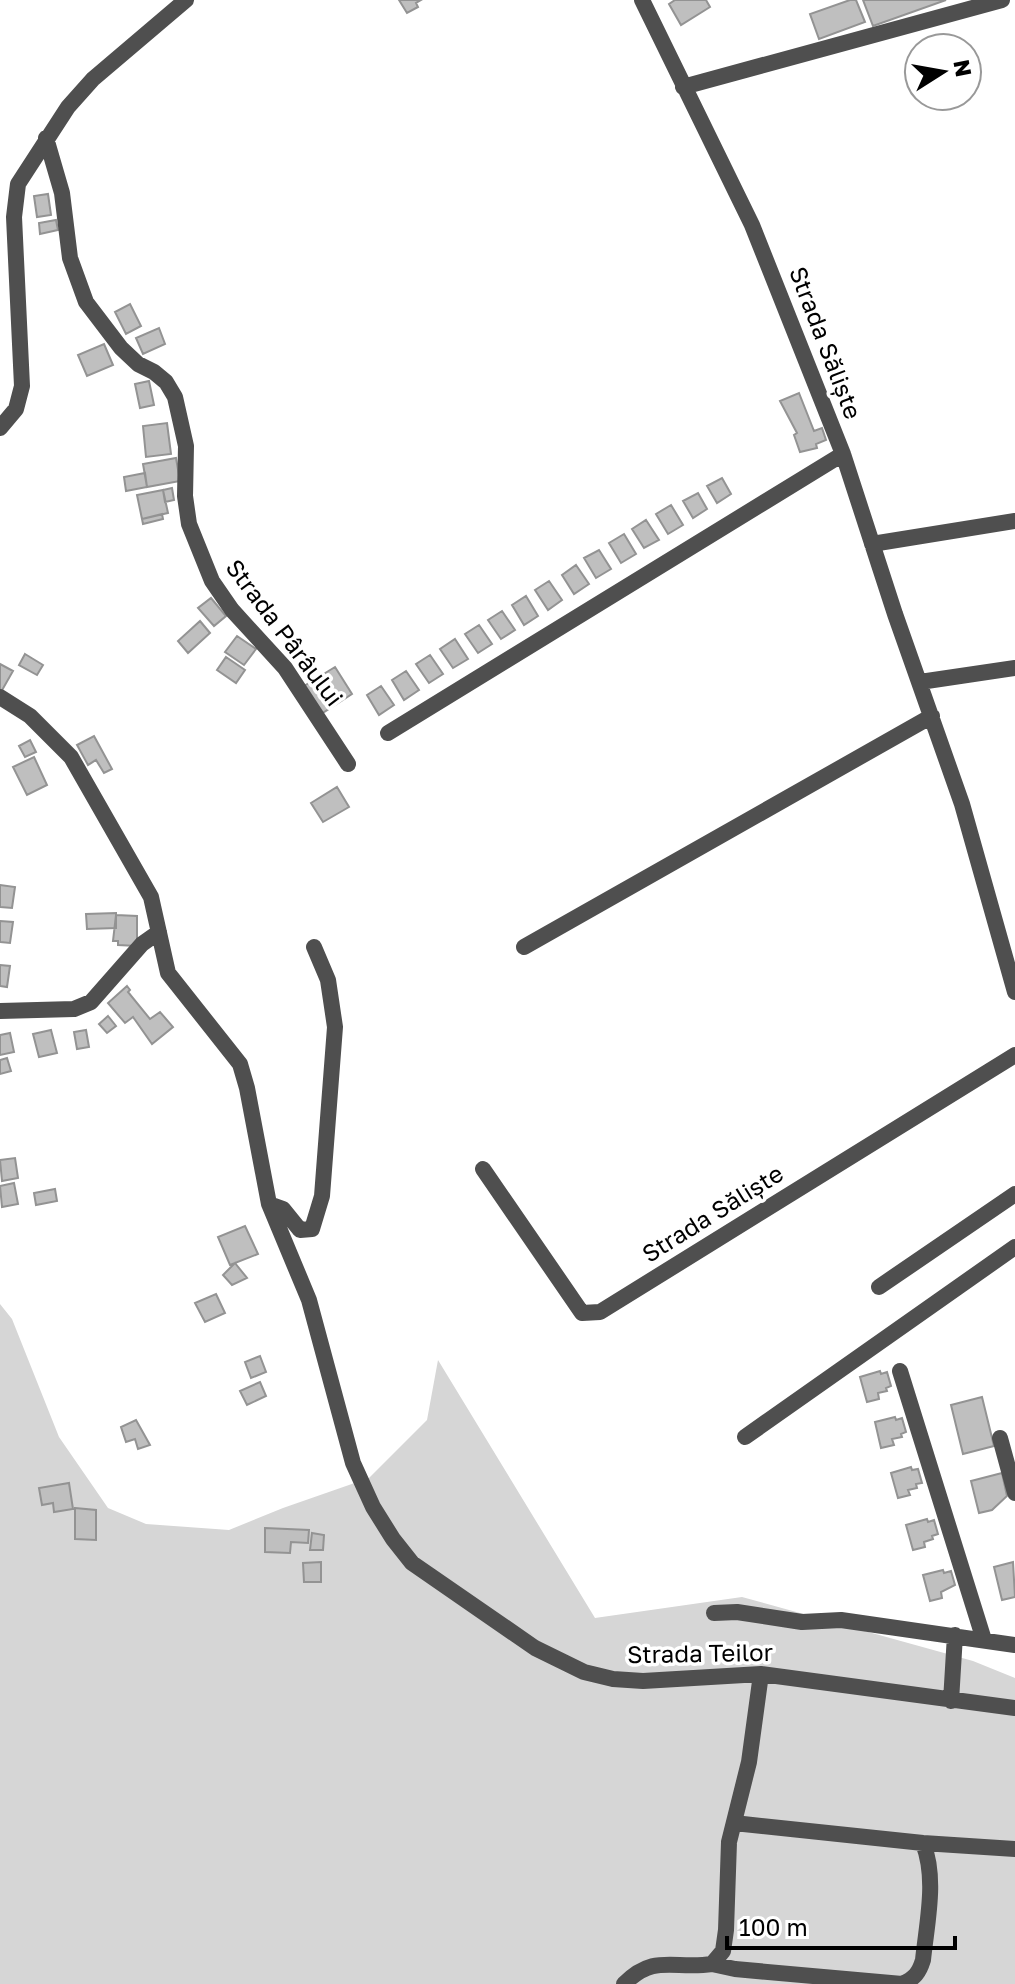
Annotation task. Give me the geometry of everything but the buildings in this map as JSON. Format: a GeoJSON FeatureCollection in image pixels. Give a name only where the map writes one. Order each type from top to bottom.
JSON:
{"type":"FeatureCollection","features":[{"type":"Feature","properties":{"kind":"street"},"geometry":{"type":"LineString","coordinates":[[0,428],[16,409],[22,386],[15,198],[18,184],[68,107],[93,79],[186,0]]}},
{"type":"Feature","properties":{"kind":"street","name":"Strada Săliște"},"geometry":{"type":"LineString","coordinates":[[642,0],[752,225],[843,454],[1010,953],[1015,992]]}},
{"type":"Feature","properties":{"kind":"street"},"geometry":{"type":"LineString","coordinates":[[683,87],[1002,0]]}},
{"type":"Feature","properties":{"kind":"street","name":"Strada Pârâului"},"geometry":{"type":"LineString","coordinates":[[46,138],[62,193],[70,258],[86,302],[121,348],[138,364],[166,382],[175,397],[186,446],[185,496],[189,524],[212,581],[232,610],[285,668],[348,764]]}},
{"type":"Feature","properties":{"kind":"street"},"geometry":{"type":"LineString","coordinates":[[388,733],[843,454]]}},
{"type":"Feature","properties":{"kind":"street"},"geometry":{"type":"LineString","coordinates":[[872,544],[1015,521]]}},
{"type":"Feature","properties":{"kind":"street"},"geometry":{"type":"LineString","coordinates":[[920,682],[1015,668]]}},
{"type":"Feature","properties":{"kind":"street","name":"Strada Teilor"},"geometry":{"type":"LineString","coordinates":[[0,697],[30,716],[71,757],[151,897],[168,973],[240,1064],[269,1204],[309,1300],[353,1463],[373,1507],[412,1563],[535,1648],[584,1672],[613,1679],[643,1681],[761,1674],[1015,1708]]}},
{"type":"Feature","properties":{"kind":"street"},"geometry":{"type":"LineString","coordinates":[[524,947],[932,716]]}},
{"type":"Feature","properties":{"kind":"street"},"geometry":{"type":"LineString","coordinates":[[0,1011],[74,1009],[91,1002],[142,944],[159,932]]}},
{"type":"Feature","properties":{"kind":"street"},"geometry":{"type":"LineString","coordinates":[[269,1204],[283,1209],[300,1230],[307,1231],[312,1229],[317,1218],[322,1196],[335,1027],[328,980],[314,947]]}},
{"type":"Feature","properties":{"kind":"street","name":"Strada Săliște"},"geometry":{"type":"LineString","coordinates":[[483,1169],[582,1313],[600,1312],[1015,1055]]}},
{"type":"Feature","properties":{"kind":"street"},"geometry":{"type":"LineString","coordinates":[[879,1287],[1015,1194]]}},
{"type":"Feature","properties":{"kind":"street"},"geometry":{"type":"LineString","coordinates":[[745,1437],[1015,1247]]}},
{"type":"Feature","properties":{"kind":"street"},"geometry":{"type":"LineString","coordinates":[[900,1371],[984,1640]]}},
{"type":"Feature","properties":{"kind":"street"},"geometry":{"type":"LineString","coordinates":[[1000,1438],[1015,1493]]}},
{"type":"Feature","properties":{"kind":"street"},"geometry":{"type":"LineString","coordinates":[[714,1613],[737,1612],[802,1622],[841,1620],[1015,1645]]}},
{"type":"Feature","properties":{"kind":"street"},"geometry":{"type":"LineString","coordinates":[[951,1701],[955,1635]]}},
{"type":"Feature","properties":{"kind":"street"},"geometry":{"type":"LineString","coordinates":[[712,1964],[723,1951],[729,1842],[749,1762],[761,1674]]}},
{"type":"Feature","properties":{"kind":"street"},"geometry":{"type":"LineString","coordinates":[[734,1823],[923,1843],[1015,1849]]}},
{"type":"Feature","properties":{"kind":"street"},"geometry":{"type":"LineString","coordinates":[[624,1984],[637,1971],[653,1964],[712,1964],[735,1969],[902,1984],[913,1979],[919,1973],[923,1960],[931,1874],[923,1843]]}},
{"type":"Feature","properties":{"kind":"shaded area"},"geometry":{"type":"Polygon","coordinates":[[[0,1304],[12,1319],[59,1437],[108,1508],[146,1524],[229,1530],[369,1478],[427,1420],[438,1360],[595,1618],[742,1597],[973,1661],[1015,1678],[1015,1984],[0,1984],[0,1304]]]}}]}
